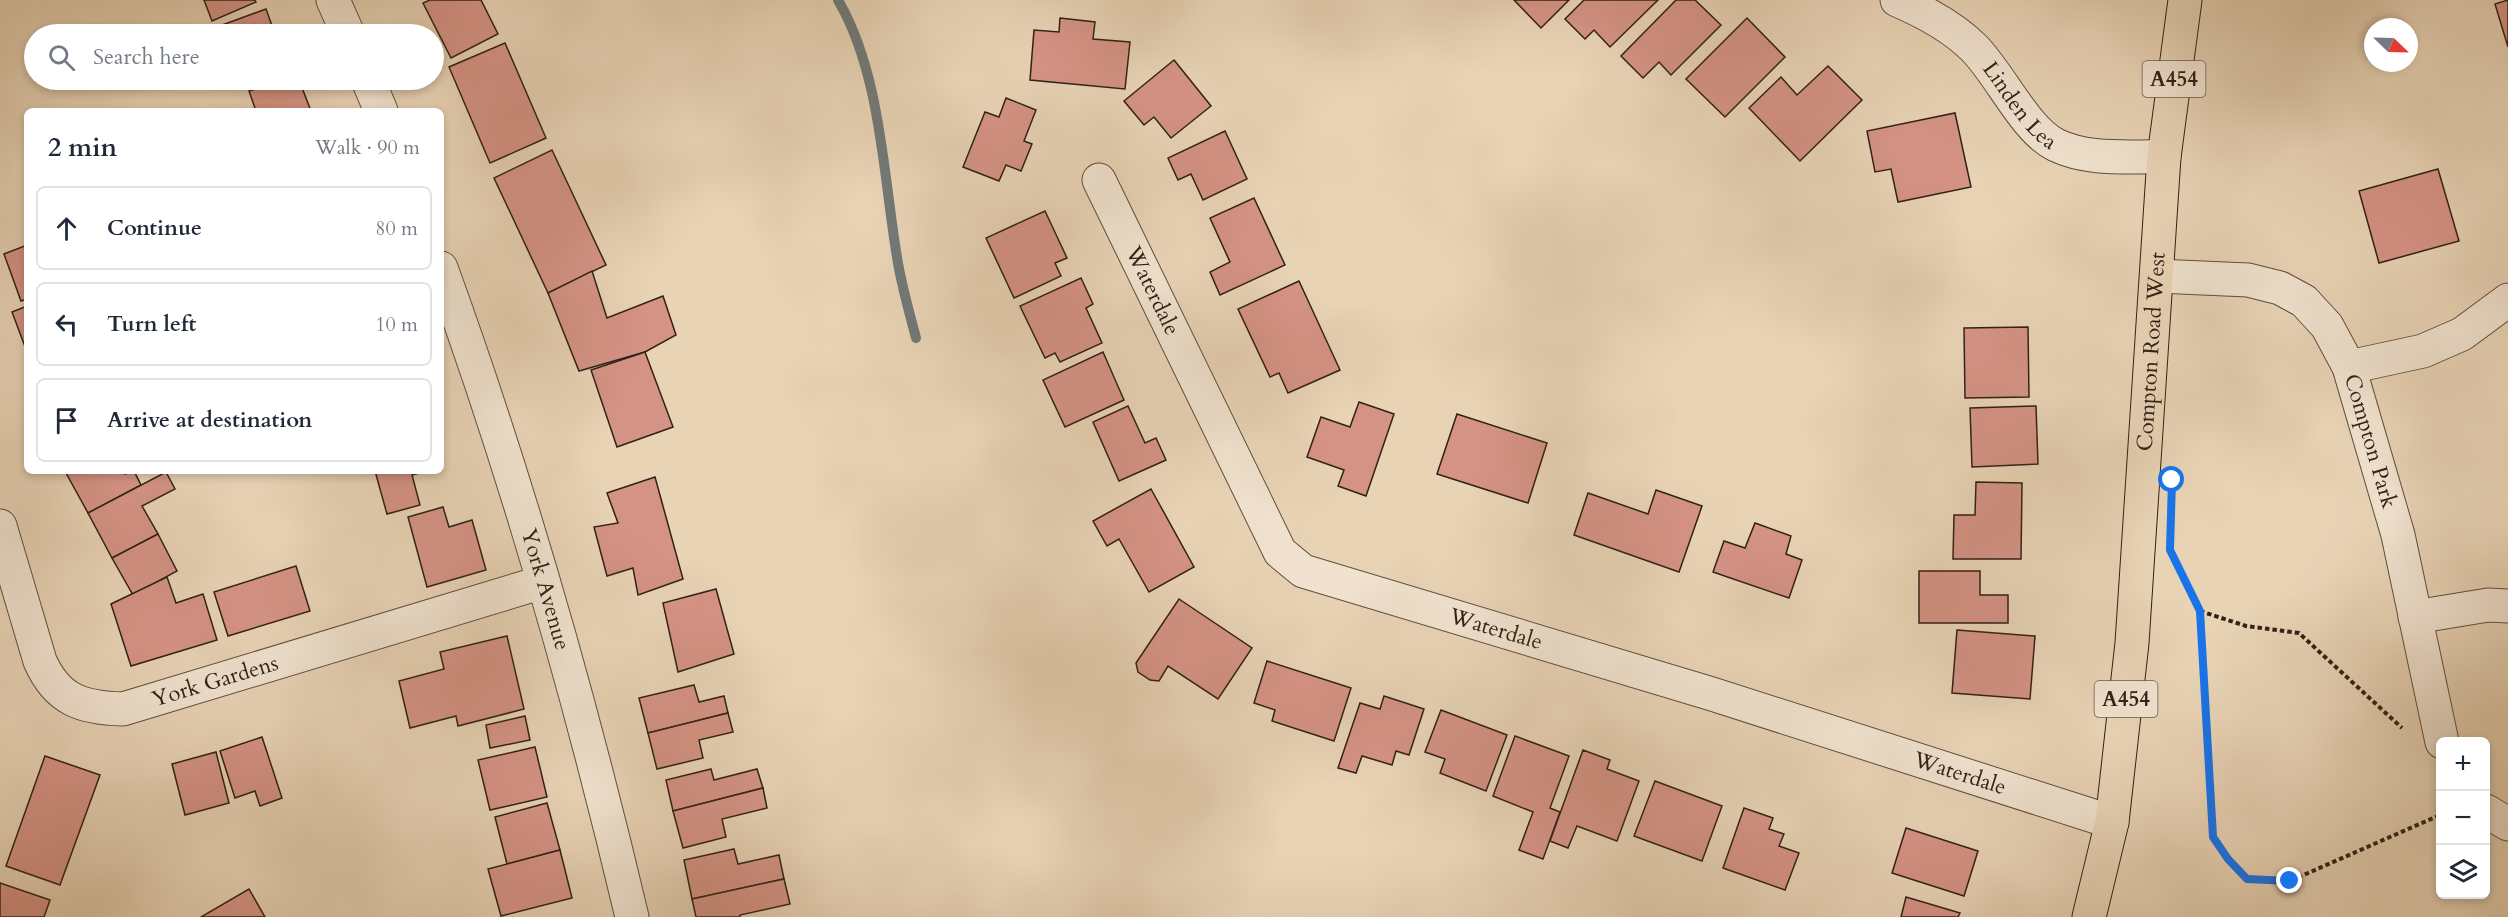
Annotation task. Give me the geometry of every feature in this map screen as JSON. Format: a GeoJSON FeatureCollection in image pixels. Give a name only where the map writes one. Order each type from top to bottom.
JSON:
{"type":"FeatureCollection","features":[{"type":"Feature","properties":{"kind":"highway","name":"Compton Road West"},"geometry":{"type":"LineString","coordinates":[[2089,917],[2112,822],[2132,643],[2164,157],[2185,0]]}},
{"type":"Feature","properties":{"kind":"street"},"geometry":{"type":"LineString","coordinates":[[333,0],[344,24]]}},
{"type":"Feature","properties":{"kind":"street","name":"Linden Lea"},"geometry":{"type":"LineString","coordinates":[[1897,0],[1937,20],[1975,49],[2040,134],[2056,145],[2077,153],[2104,156],[2164,157]]}},
{"type":"Feature","properties":{"kind":"street"},"geometry":{"type":"LineString","coordinates":[[372,90],[380,108]]}},
{"type":"Feature","properties":{"kind":"street","name":"Waterdale"},"geometry":{"type":"LineString","coordinates":[[1099,180],[1280,552],[1303,571],[1723,698],[2112,822]]}},
{"type":"Feature","properties":{"kind":"street","name":"York Avenue"},"geometry":{"type":"LineString","coordinates":[[444,276],[489,403],[543,582],[603,797],[632,917]]}},
{"type":"Feature","properties":{"kind":"street","name":"Compton Park"},"geometry":{"type":"LineString","coordinates":[[2157,276],[2248,280],[2280,288],[2304,301],[2326,326],[2349,367],[2398,535],[2441,737]]}},
{"type":"Feature","properties":{"kind":"street"},"geometry":{"type":"LineString","coordinates":[[2349,367],[2423,351],[2462,334],[2508,300]]}},
{"type":"Feature","properties":{"kind":"street","name":"York Gardens"},"geometry":{"type":"LineString","coordinates":[[0,526],[40,661],[49,682],[63,695],[85,705],[104,709],[123,710],[543,582]]}},
{"type":"Feature","properties":{"kind":"street"},"geometry":{"type":"LineString","coordinates":[[2415,617],[2488,605],[2508,606]]}},
{"type":"Feature","properties":{"kind":"street"},"geometry":{"type":"LineString","coordinates":[[2490,813],[2508,824]]}},
{"type":"Feature","properties":{"kind":"path"},"geometry":{"type":"LineString","coordinates":[[2170,550],[2200,611],[2213,837],[2228,859],[2247,879],[2290,881],[2436,817]]}},
{"type":"Feature","properties":{"kind":"path"},"geometry":{"type":"LineString","coordinates":[[2200,611],[2246,626],[2299,633],[2404,730]]}},
{"type":"Feature","properties":{"kind":"building"},"geometry":{"type":"Polygon","coordinates":[[[204,0],[255,0],[256,2],[212,21],[204,0]]]}},
{"type":"Feature","properties":{"kind":"building"},"geometry":{"type":"Polygon","coordinates":[[[430,0],[481,0],[498,34],[451,58],[444,44],[444,24],[434,24],[423,3],[430,0]]]}},
{"type":"Feature","properties":{"kind":"building"},"geometry":{"type":"Polygon","coordinates":[[[1514,0],[1569,0],[1541,28],[1514,0]]]}},
{"type":"Feature","properties":{"kind":"building"},"geometry":{"type":"Polygon","coordinates":[[[1584,0],[1658,0],[1610,47],[1594,30],[1585,39],[1565,19],[1584,0]]]}},
{"type":"Feature","properties":{"kind":"building"},"geometry":{"type":"Polygon","coordinates":[[[1676,0],[1695,0],[1721,25],[1671,75],[1659,62],[1643,78],[1621,56],[1676,0]]]}},
{"type":"Feature","properties":{"kind":"building"},"geometry":{"type":"Polygon","coordinates":[[[2508,0],[2508,47],[2495,4],[2508,0]]]}},
{"type":"Feature","properties":{"kind":"building"},"geometry":{"type":"Polygon","coordinates":[[[266,9],[271,24],[225,24],[266,9]]]}},
{"type":"Feature","properties":{"kind":"building"},"geometry":{"type":"Polygon","coordinates":[[[1060,18],[1095,22],[1093,39],[1130,42],[1125,89],[1030,80],[1034,30],[1059,32],[1060,18]]]}},
{"type":"Feature","properties":{"kind":"building"},"geometry":{"type":"Polygon","coordinates":[[[1747,18],[1785,57],[1725,117],[1686,79],[1747,18]]]}},
{"type":"Feature","properties":{"kind":"building"},"geometry":{"type":"Polygon","coordinates":[[[505,43],[546,138],[490,163],[449,67],[505,43]]]}},
{"type":"Feature","properties":{"kind":"building"},"geometry":{"type":"Polygon","coordinates":[[[1174,60],[1211,106],[1171,138],[1154,117],[1144,125],[1124,101],[1174,60]]]}},
{"type":"Feature","properties":{"kind":"building"},"geometry":{"type":"Polygon","coordinates":[[[1828,66],[1862,100],[1800,161],[1749,108],[1781,77],[1797,95],[1828,66]]]}},
{"type":"Feature","properties":{"kind":"building"},"geometry":{"type":"Polygon","coordinates":[[[303,90],[310,108],[255,108],[249,91],[303,90]]]}},
{"type":"Feature","properties":{"kind":"building"},"geometry":{"type":"Polygon","coordinates":[[[1006,98],[1036,110],[1024,141],[1032,144],[1021,171],[1006,165],[999,181],[963,167],[985,112],[999,117],[1006,98]]]}},
{"type":"Feature","properties":{"kind":"building"},"geometry":{"type":"Polygon","coordinates":[[[1955,113],[1971,187],[1898,202],[1891,169],[1875,172],[1867,131],[1955,113]]]}},
{"type":"Feature","properties":{"kind":"building"},"geometry":{"type":"Polygon","coordinates":[[[1225,131],[1247,179],[1203,200],[1191,174],[1178,180],[1168,158],[1225,131]]]}},
{"type":"Feature","properties":{"kind":"building"},"geometry":{"type":"Polygon","coordinates":[[[552,150],[606,265],[548,293],[494,178],[552,150]]]}},
{"type":"Feature","properties":{"kind":"building"},"geometry":{"type":"Polygon","coordinates":[[[2438,169],[2459,241],[2379,263],[2359,191],[2438,169]]]}},
{"type":"Feature","properties":{"kind":"building"},"geometry":{"type":"Polygon","coordinates":[[[1254,198],[1285,265],[1220,295],[1210,272],[1230,262],[1210,218],[1254,198]]]}},
{"type":"Feature","properties":{"kind":"building"},"geometry":{"type":"Polygon","coordinates":[[[1045,211],[1067,258],[1055,263],[1061,276],[1014,298],[986,238],[1045,211]]]}},
{"type":"Feature","properties":{"kind":"building"},"geometry":{"type":"Polygon","coordinates":[[[24,246],[24,300],[21,301],[4,254],[24,246]]]}},
{"type":"Feature","properties":{"kind":"building"},"geometry":{"type":"Polygon","coordinates":[[[592,271],[607,318],[663,296],[676,335],[645,352],[579,371],[548,293],[592,271]]]}},
{"type":"Feature","properties":{"kind":"building"},"geometry":{"type":"Polygon","coordinates":[[[1081,278],[1093,304],[1086,308],[1102,343],[1060,362],[1055,353],[1045,358],[1020,306],[1081,278]]]}},
{"type":"Feature","properties":{"kind":"building"},"geometry":{"type":"Polygon","coordinates":[[[1299,281],[1340,370],[1288,393],[1279,373],[1270,377],[1238,309],[1299,281]]]}},
{"type":"Feature","properties":{"kind":"building"},"geometry":{"type":"Polygon","coordinates":[[[24,307],[24,344],[12,312],[24,307]]]}},
{"type":"Feature","properties":{"kind":"building"},"geometry":{"type":"Polygon","coordinates":[[[2028,327],[2029,397],[1965,398],[1964,328],[2028,327]]]}},
{"type":"Feature","properties":{"kind":"building"},"geometry":{"type":"Polygon","coordinates":[[[645,352],[673,427],[617,447],[591,370],[645,352]]]}},
{"type":"Feature","properties":{"kind":"building"},"geometry":{"type":"Polygon","coordinates":[[[1103,352],[1124,400],[1065,427],[1043,380],[1103,352]]]}},
{"type":"Feature","properties":{"kind":"building"},"geometry":{"type":"Polygon","coordinates":[[[1359,402],[1394,414],[1366,496],[1338,486],[1344,470],[1307,457],[1321,417],[1350,427],[1359,402]]]}},
{"type":"Feature","properties":{"kind":"building"},"geometry":{"type":"Polygon","coordinates":[[[1128,406],[1145,443],[1156,438],[1166,460],[1119,481],[1093,422],[1128,406]]]}},
{"type":"Feature","properties":{"kind":"building"},"geometry":{"type":"Polygon","coordinates":[[[2036,406],[2038,464],[1972,467],[1970,408],[2036,406]]]}},
{"type":"Feature","properties":{"kind":"building"},"geometry":{"type":"Polygon","coordinates":[[[1457,414],[1547,443],[1528,503],[1437,474],[1457,414]]]}},
{"type":"Feature","properties":{"kind":"building"},"geometry":{"type":"Polygon","coordinates":[[[67,474],[136,474],[141,485],[88,513],[67,474]]]}},
{"type":"Feature","properties":{"kind":"building"},"geometry":{"type":"Polygon","coordinates":[[[162,474],[167,474],[175,489],[142,506],[158,534],[112,558],[88,513],[162,474]]]}},
{"type":"Feature","properties":{"kind":"building"},"geometry":{"type":"Polygon","coordinates":[[[376,474],[416,474],[412,475],[420,505],[387,514],[376,474]]]}},
{"type":"Feature","properties":{"kind":"building"},"geometry":{"type":"Polygon","coordinates":[[[655,477],[683,579],[638,595],[633,568],[607,576],[594,527],[618,523],[607,493],[655,477]]]}},
{"type":"Feature","properties":{"kind":"building"},"geometry":{"type":"Polygon","coordinates":[[[1976,482],[2022,483],[2021,559],[1953,559],[1954,515],[1975,515],[1976,482]]]}},
{"type":"Feature","properties":{"kind":"building"},"geometry":{"type":"Polygon","coordinates":[[[1151,489],[1194,567],[1149,592],[1119,539],[1107,546],[1093,521],[1151,489]]]}},
{"type":"Feature","properties":{"kind":"building"},"geometry":{"type":"Polygon","coordinates":[[[1656,490],[1702,506],[1679,572],[1574,535],[1588,493],[1648,514],[1656,490]]]}},
{"type":"Feature","properties":{"kind":"building"},"geometry":{"type":"Polygon","coordinates":[[[443,507],[449,527],[472,520],[486,570],[427,587],[408,517],[443,507]]]}},
{"type":"Feature","properties":{"kind":"building"},"geometry":{"type":"Polygon","coordinates":[[[1755,523],[1791,536],[1786,554],[1802,560],[1789,598],[1713,572],[1724,541],[1745,548],[1755,523]]]}},
{"type":"Feature","properties":{"kind":"building"},"geometry":{"type":"Polygon","coordinates":[[[158,534],[177,571],[133,595],[112,558],[158,534]]]}},
{"type":"Feature","properties":{"kind":"building"},"geometry":{"type":"Polygon","coordinates":[[[296,566],[310,611],[228,636],[214,592],[296,566]]]}},
{"type":"Feature","properties":{"kind":"building"},"geometry":{"type":"Polygon","coordinates":[[[1919,571],[1980,571],[1980,595],[2008,595],[2008,623],[1919,623],[1919,571]]]}},
{"type":"Feature","properties":{"kind":"building"},"geometry":{"type":"Polygon","coordinates":[[[167,577],[176,603],[203,594],[217,640],[131,666],[111,604],[167,577]]]}},
{"type":"Feature","properties":{"kind":"building"},"geometry":{"type":"Polygon","coordinates":[[[716,589],[734,654],[678,672],[663,603],[716,589]]]}},
{"type":"Feature","properties":{"kind":"building"},"geometry":{"type":"Polygon","coordinates":[[[1179,599],[1252,648],[1218,699],[1168,666],[1159,681],[1150,680],[1138,672],[1136,663],[1179,599]]]}},
{"type":"Feature","properties":{"kind":"building"},"geometry":{"type":"Polygon","coordinates":[[[1957,630],[2035,636],[2030,699],[1952,693],[1957,630]]]}},
{"type":"Feature","properties":{"kind":"building"},"geometry":{"type":"Polygon","coordinates":[[[507,636],[524,709],[458,726],[456,716],[410,728],[399,681],[444,669],[440,652],[507,636]]]}},
{"type":"Feature","properties":{"kind":"building"},"geometry":{"type":"Polygon","coordinates":[[[1267,661],[1351,688],[1334,741],[1272,721],[1275,710],[1254,703],[1267,661]]]}},
{"type":"Feature","properties":{"kind":"building"},"geometry":{"type":"Polygon","coordinates":[[[694,685],[699,702],[724,696],[728,713],[648,733],[639,698],[694,685]]]}},
{"type":"Feature","properties":{"kind":"building"},"geometry":{"type":"Polygon","coordinates":[[[1384,696],[1424,709],[1409,755],[1396,751],[1392,765],[1362,756],[1356,773],[1338,768],[1360,703],[1380,709],[1384,696]]]}},
{"type":"Feature","properties":{"kind":"building"},"geometry":{"type":"Polygon","coordinates":[[[1441,710],[1507,735],[1486,791],[1440,773],[1445,759],[1425,752],[1441,710]]]}},
{"type":"Feature","properties":{"kind":"building"},"geometry":{"type":"Polygon","coordinates":[[[728,713],[733,732],[699,740],[703,758],[657,769],[648,733],[728,713]]]}},
{"type":"Feature","properties":{"kind":"building"},"geometry":{"type":"Polygon","coordinates":[[[525,716],[530,740],[490,748],[486,725],[525,716]]]}},
{"type":"Feature","properties":{"kind":"building"},"geometry":{"type":"Polygon","coordinates":[[[1515,736],[1569,756],[1550,808],[1560,812],[1543,859],[1519,850],[1533,812],[1493,796],[1515,736]]]}},
{"type":"Feature","properties":{"kind":"building"},"geometry":{"type":"Polygon","coordinates":[[[262,737],[282,798],[260,806],[255,791],[235,798],[220,751],[262,737]]]}},
{"type":"Feature","properties":{"kind":"building"},"geometry":{"type":"Polygon","coordinates":[[[535,747],[547,797],[490,810],[478,760],[535,747]]]}},
{"type":"Feature","properties":{"kind":"building"},"geometry":{"type":"Polygon","coordinates":[[[1583,750],[1610,760],[1607,769],[1639,781],[1617,841],[1577,826],[1568,848],[1550,841],[1583,750]]]}},
{"type":"Feature","properties":{"kind":"building"},"geometry":{"type":"Polygon","coordinates":[[[216,752],[229,803],[185,815],[172,764],[216,752]]]}},
{"type":"Feature","properties":{"kind":"building"},"geometry":{"type":"Polygon","coordinates":[[[45,756],[100,775],[60,885],[6,866],[45,756]]]}},
{"type":"Feature","properties":{"kind":"building"},"geometry":{"type":"Polygon","coordinates":[[[711,769],[714,780],[757,769],[763,788],[673,811],[666,780],[711,769]]]}},
{"type":"Feature","properties":{"kind":"building"},"geometry":{"type":"Polygon","coordinates":[[[1655,781],[1722,806],[1702,861],[1634,836],[1655,781]]]}},
{"type":"Feature","properties":{"kind":"building"},"geometry":{"type":"Polygon","coordinates":[[[763,788],[767,808],[722,819],[726,837],[683,848],[673,811],[763,788]]]}},
{"type":"Feature","properties":{"kind":"building"},"geometry":{"type":"Polygon","coordinates":[[[547,803],[560,850],[507,864],[495,817],[547,803]]]}},
{"type":"Feature","properties":{"kind":"building"},"geometry":{"type":"Polygon","coordinates":[[[1744,808],[1773,818],[1769,829],[1784,834],[1779,846],[1799,853],[1785,890],[1723,868],[1744,808]]]}},
{"type":"Feature","properties":{"kind":"building"},"geometry":{"type":"Polygon","coordinates":[[[1906,828],[1978,851],[1964,896],[1892,873],[1906,828]]]}},
{"type":"Feature","properties":{"kind":"building"},"geometry":{"type":"Polygon","coordinates":[[[734,849],[738,864],[779,855],[784,879],[692,899],[684,860],[734,849]]]}},
{"type":"Feature","properties":{"kind":"building"},"geometry":{"type":"Polygon","coordinates":[[[560,850],[572,898],[501,916],[488,869],[560,850]]]}},
{"type":"Feature","properties":{"kind":"building"},"geometry":{"type":"Polygon","coordinates":[[[784,879],[790,904],[740,915],[740,917],[696,917],[692,899],[784,879]]]}},
{"type":"Feature","properties":{"kind":"building"},"geometry":{"type":"Polygon","coordinates":[[[0,883],[50,900],[44,917],[0,917],[0,883]]]}},
{"type":"Feature","properties":{"kind":"building"},"geometry":{"type":"Polygon","coordinates":[[[249,889],[265,917],[201,917],[249,889]]]}},
{"type":"Feature","properties":{"kind":"building"},"geometry":{"type":"Polygon","coordinates":[[[1906,897],[1960,913],[1958,917],[1901,917],[1906,897]]]}},
{"type":"Feature","properties":{"kind":"waterway"},"geometry":{"type":"LineString","coordinates":[[838,0],[852,29],[872,92],[899,267],[916,338]]}},
{"type":"Feature","properties":{"kind":"route"},"geometry":{"type":"LineString","coordinates":[[2172,480],[2170,550],[2200,611],[2213,837],[2228,859],[2247,879],[2290,881]]}}]}
